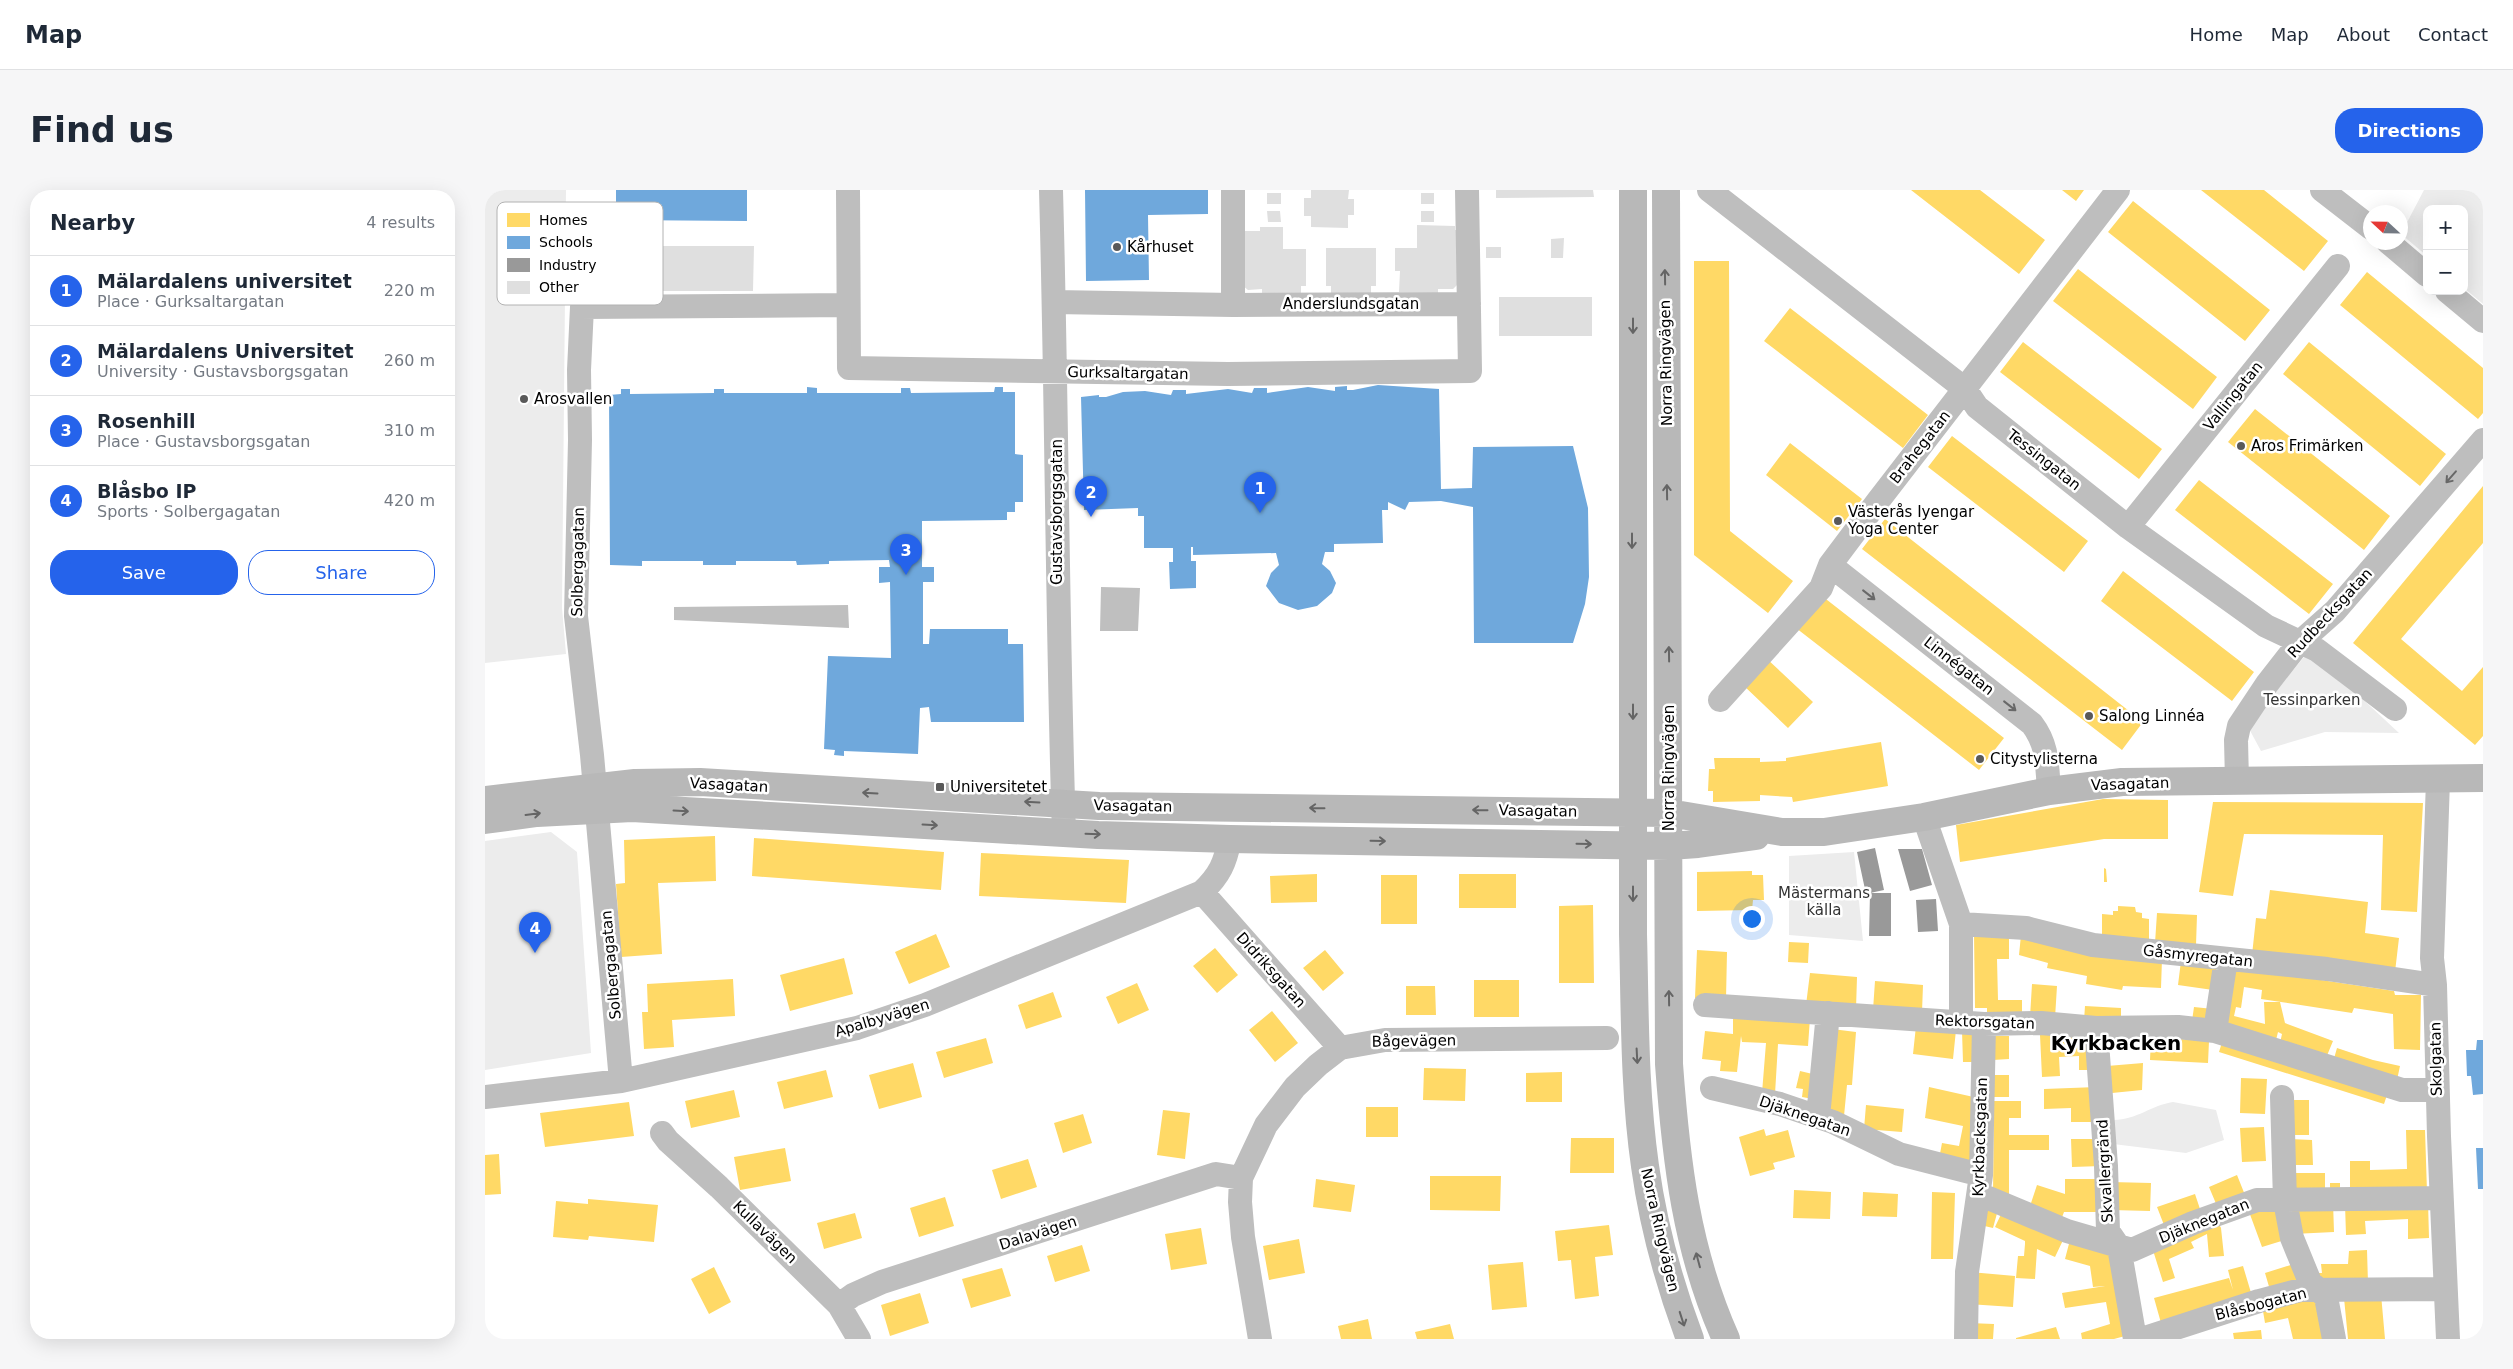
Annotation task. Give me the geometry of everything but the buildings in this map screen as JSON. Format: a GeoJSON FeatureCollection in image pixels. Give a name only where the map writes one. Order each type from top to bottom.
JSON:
{"type":"FeatureCollection","features":[{"type":"Feature","properties":{"kind":"street"},"geometry":{"type":"LineString","coordinates":[[848,305],[849,190]]}},
{"type":"Feature","properties":{"kind":"street","name":"Gustavsborgsgatan"},"geometry":{"type":"LineString","coordinates":[[1051,190],[1056,372],[1058,666],[1064,833]]}},
{"type":"Feature","properties":{"kind":"street"},"geometry":{"type":"LineString","coordinates":[[1233,190],[1233,305]]}},
{"type":"Feature","properties":{"kind":"street"},"geometry":{"type":"LineString","coordinates":[[1467,190],[1469,304]]}},
{"type":"Feature","properties":{"kind":"street","name":"Norra Ringvägen"},"geometry":{"type":"LineString","coordinates":[[1633,190],[1633,845],[1636,1041],[1645,1165],[1664,1258],[1689,1339]]}},
{"type":"Feature","properties":{"kind":"street","name":"Norra Ringvägen"},"geometry":{"type":"LineString","coordinates":[[1665,190],[1669,1064],[1676,1158],[1690,1230],[1701,1271],[1726,1339]]}},
{"type":"Feature","properties":{"kind":"street","name":"Tessingatan"},"geometry":{"type":"LineString","coordinates":[[1709,190],[1965,388],[1977,407],[2128,527],[2266,626],[2317,650],[2395,710]]}},
{"type":"Feature","properties":{"kind":"street","name":"Brahegatan"},"geometry":{"type":"LineString","coordinates":[[1720,700],[1821,588],[1830,565],[2118,190]]}},
{"type":"Feature","properties":{"kind":"street"},"geometry":{"type":"LineString","coordinates":[[2322,190],[2363,222]]}},
{"type":"Feature","properties":{"kind":"street"},"geometry":{"type":"LineString","coordinates":[[2398,250],[2423,271]]}},
{"type":"Feature","properties":{"kind":"street","name":"Vallingatan"},"geometry":{"type":"LineString","coordinates":[[2128,527],[2338,266]]}},
{"type":"Feature","properties":{"kind":"street"},"geometry":{"type":"LineString","coordinates":[[2452,295],[2483,321]]}},
{"type":"Feature","properties":{"kind":"street","name":"Anderslundsgatan"},"geometry":{"type":"LineString","coordinates":[[1054,302],[1233,305],[1469,304]]}},
{"type":"Feature","properties":{"kind":"street","name":"Gurksaltargatan"},"geometry":{"type":"LineString","coordinates":[[848,305],[849,368],[1324,374],[1470,371],[1469,304]]}},
{"type":"Feature","properties":{"kind":"street","name":"Solbergagatan"},"geometry":{"type":"LineString","coordinates":[[621,1081],[596,799],[576,616],[580,440],[579,370],[582,307],[848,305]]}},
{"type":"Feature","properties":{"kind":"street","name":"Rudbecksgatan"},"geometry":{"type":"LineString","coordinates":[[2237,781],[2236,740],[2239,726],[2299,643],[2335,611],[2483,440]]}},
{"type":"Feature","properties":{"kind":"street","name":"Linnégatan"},"geometry":{"type":"LineString","coordinates":[[1830,565],[2032,724],[2042,736],[2049,790]]}},
{"type":"Feature","properties":{"kind":"street","name":"Vasagatan"},"geometry":{"type":"LineString","coordinates":[[485,800],[596,799],[632,808],[1064,833],[1231,839],[1669,846],[1698,844],[1782,832],[1843,830],[1924,817],[2049,790],[2122,782],[2438,780],[2483,778]]}},
{"type":"Feature","properties":{"kind":"street","name":"Skolgatan"},"geometry":{"type":"LineString","coordinates":[[2438,780],[2432,958],[2435,985],[2444,1289],[2448,1339]]}},
{"type":"Feature","properties":{"kind":"street","name":"Vasagatan"},"geometry":{"type":"LineString","coordinates":[[485,820],[537,814],[596,799],[701,782],[1063,804],[1633,812],[1669,814],[1782,832]]}},
{"type":"Feature","properties":{"kind":"street","name":"Kyrkbacksgatan"},"geometry":{"type":"LineString","coordinates":[[1924,817],[1961,924],[1972,1023],[1980,1185],[1967,1272],[1966,1339]]}},
{"type":"Feature","properties":{"kind":"street","name":"Apalbyvägen"},"geometry":{"type":"LineString","coordinates":[[485,1098],[621,1081],[734,1057],[865,1025],[925,1005],[1202,892],[1217,877],[1227,857],[1231,839]]}},
{"type":"Feature","properties":{"kind":"street","name":"Didriksgatan"},"geometry":{"type":"LineString","coordinates":[[1202,892],[1340,1048]]}},
{"type":"Feature","properties":{"kind":"street","name":"Gåsmyregatan"},"geometry":{"type":"LineString","coordinates":[[1961,924],[2026,928],[2093,945],[2327,969],[2435,985]]}},
{"type":"Feature","properties":{"kind":"street"},"geometry":{"type":"LineString","coordinates":[[2215,1031],[2226,959]]}},
{"type":"Feature","properties":{"kind":"street","name":"Rektorsgatan"},"geometry":{"type":"LineString","coordinates":[[1705,1005],[1972,1023],[2041,1023],[2096,1028],[2178,1027],[2215,1031],[2402,1090],[2437,1090]]}},
{"type":"Feature","properties":{"kind":"street"},"geometry":{"type":"LineString","coordinates":[[1819,1117],[1829,1013]]}},
{"type":"Feature","properties":{"kind":"street","name":"Skvallergränd"},"geometry":{"type":"LineString","coordinates":[[2096,1028],[2106,1166],[2108,1231],[2119,1247],[2135,1339]]}},
{"type":"Feature","properties":{"kind":"street","name":"Bågevägen"},"geometry":{"type":"LineString","coordinates":[[1260,1339],[1243,1237],[1240,1202],[1241,1178],[1266,1125],[1289,1094],[1318,1065],[1340,1048],[1385,1040],[1607,1038]]}},
{"type":"Feature","properties":{"kind":"street","name":"Djäknegatan"},"geometry":{"type":"LineString","coordinates":[[1712,1088],[1780,1104],[1819,1117],[1899,1154],[1980,1185],[2067,1231],[2132,1250],[2193,1223],[2257,1200],[2441,1198]]}},
{"type":"Feature","properties":{"kind":"street"},"geometry":{"type":"LineString","coordinates":[[2282,1097],[2285,1201],[2292,1238],[2310,1282],[2317,1291],[2326,1297],[2334,1339]]}},
{"type":"Feature","properties":{"kind":"street","name":"Kullavägen"},"geometry":{"type":"LineString","coordinates":[[662,1133],[668,1141],[719,1187],[839,1305],[859,1339]]}},
{"type":"Feature","properties":{"kind":"street","name":"Dalavägen"},"geometry":{"type":"LineString","coordinates":[[839,1305],[853,1295],[882,1282],[1216,1174],[1241,1178]]}},
{"type":"Feature","properties":{"kind":"street","name":"Blåsbogatan"},"geometry":{"type":"LineString","coordinates":[[2142,1339],[2259,1301],[2301,1290],[2444,1289]]}},
{"type":"Feature","properties":{"kind":"green space","name":"Arosvallen"},"geometry":{"type":"Polygon","coordinates":[[[485,190],[566,190],[566,202],[497,202],[497,305],[565,305],[562,608],[566,654],[485,663],[485,190]]]}},
{"type":"Feature","properties":{"kind":"green space"},"geometry":{"type":"Polygon","coordinates":[[[2424,190],[2483,190],[2483,304],[2468,291],[2468,205],[2423,205],[2423,253],[2408,240],[2408,221],[2424,190]]]}},
{"type":"Feature","properties":{"kind":"green space","name":"Tessinparken"},"geometry":{"type":"Polygon","coordinates":[[[2310,650],[2399,733],[2325,732],[2261,751],[2247,725],[2310,650]]]}},
{"type":"Feature","properties":{"kind":"green space"},"geometry":{"type":"Polygon","coordinates":[[[551,832],[577,852],[591,1053],[485,1070],[485,841],[551,832]]]}},
{"type":"Feature","properties":{"kind":"green space","name":"Mästermans källa"},"geometry":{"type":"Polygon","coordinates":[[[1854,852],[1863,941],[1789,935],[1789,856],[1854,852]]]}},
{"type":"Feature","properties":{"kind":"green space"},"geometry":{"type":"Polygon","coordinates":[[[2173,1102],[2216,1110],[2224,1140],[2186,1153],[2105,1143],[2114,1120],[2130,1118],[2173,1102]]]}},
{"type":"Feature","properties":{"kind":"shaded area"},"geometry":{"type":"Polygon","coordinates":[[[1101,587],[1140,588],[1138,631],[1100,631],[1101,587]]]}},
{"type":"Feature","properties":{"kind":"shaded area"},"geometry":{"type":"Polygon","coordinates":[[[848,605],[849,628],[674,620],[674,607],[848,605]]]}},
{"type":"Feature","properties":{"kind":"place","name":"Kårhuset"},"geometry":{"type":"Point","coordinates":[1117,247]}},
{"type":"Feature","properties":{"kind":"place","name":"Arosvallen"},"geometry":{"type":"Point","coordinates":[524,399]}},
{"type":"Feature","properties":{"kind":"place","name":"Aros Frimärken"},"geometry":{"type":"Point","coordinates":[2241,446]}},
{"type":"Feature","properties":{"kind":"place","name":"Mälardalens universitet"},"geometry":{"type":"Point","coordinates":[1260,513]}},
{"type":"Feature","properties":{"kind":"place","name":"Mälardalens Universitet"},"geometry":{"type":"Point","coordinates":[1091,517]}},
{"type":"Feature","properties":{"kind":"place","name":"Västerås Iyengar Yoga Center"},"geometry":{"type":"Point","coordinates":[1838,521]}},
{"type":"Feature","properties":{"kind":"place","name":"Rosenhill"},"geometry":{"type":"Point","coordinates":[906,575]}},
{"type":"Feature","properties":{"kind":"place","name":"Salong Linnéa"},"geometry":{"type":"Point","coordinates":[2089,716]}},
{"type":"Feature","properties":{"kind":"place","name":"Citystylisterna"},"geometry":{"type":"Point","coordinates":[1980,759]}},
{"type":"Feature","properties":{"kind":"place","name":"Universitetet"},"geometry":{"type":"Point","coordinates":[940,787]}},
{"type":"Feature","properties":{"kind":"place","name":"Blåsbo IP"},"geometry":{"type":"Point","coordinates":[535,953]}},
{"type":"Feature","properties":{"kind":"district","name":"Kyrkbacken"},"geometry":{"type":"Point","coordinates":[2116,1043]}}]}
